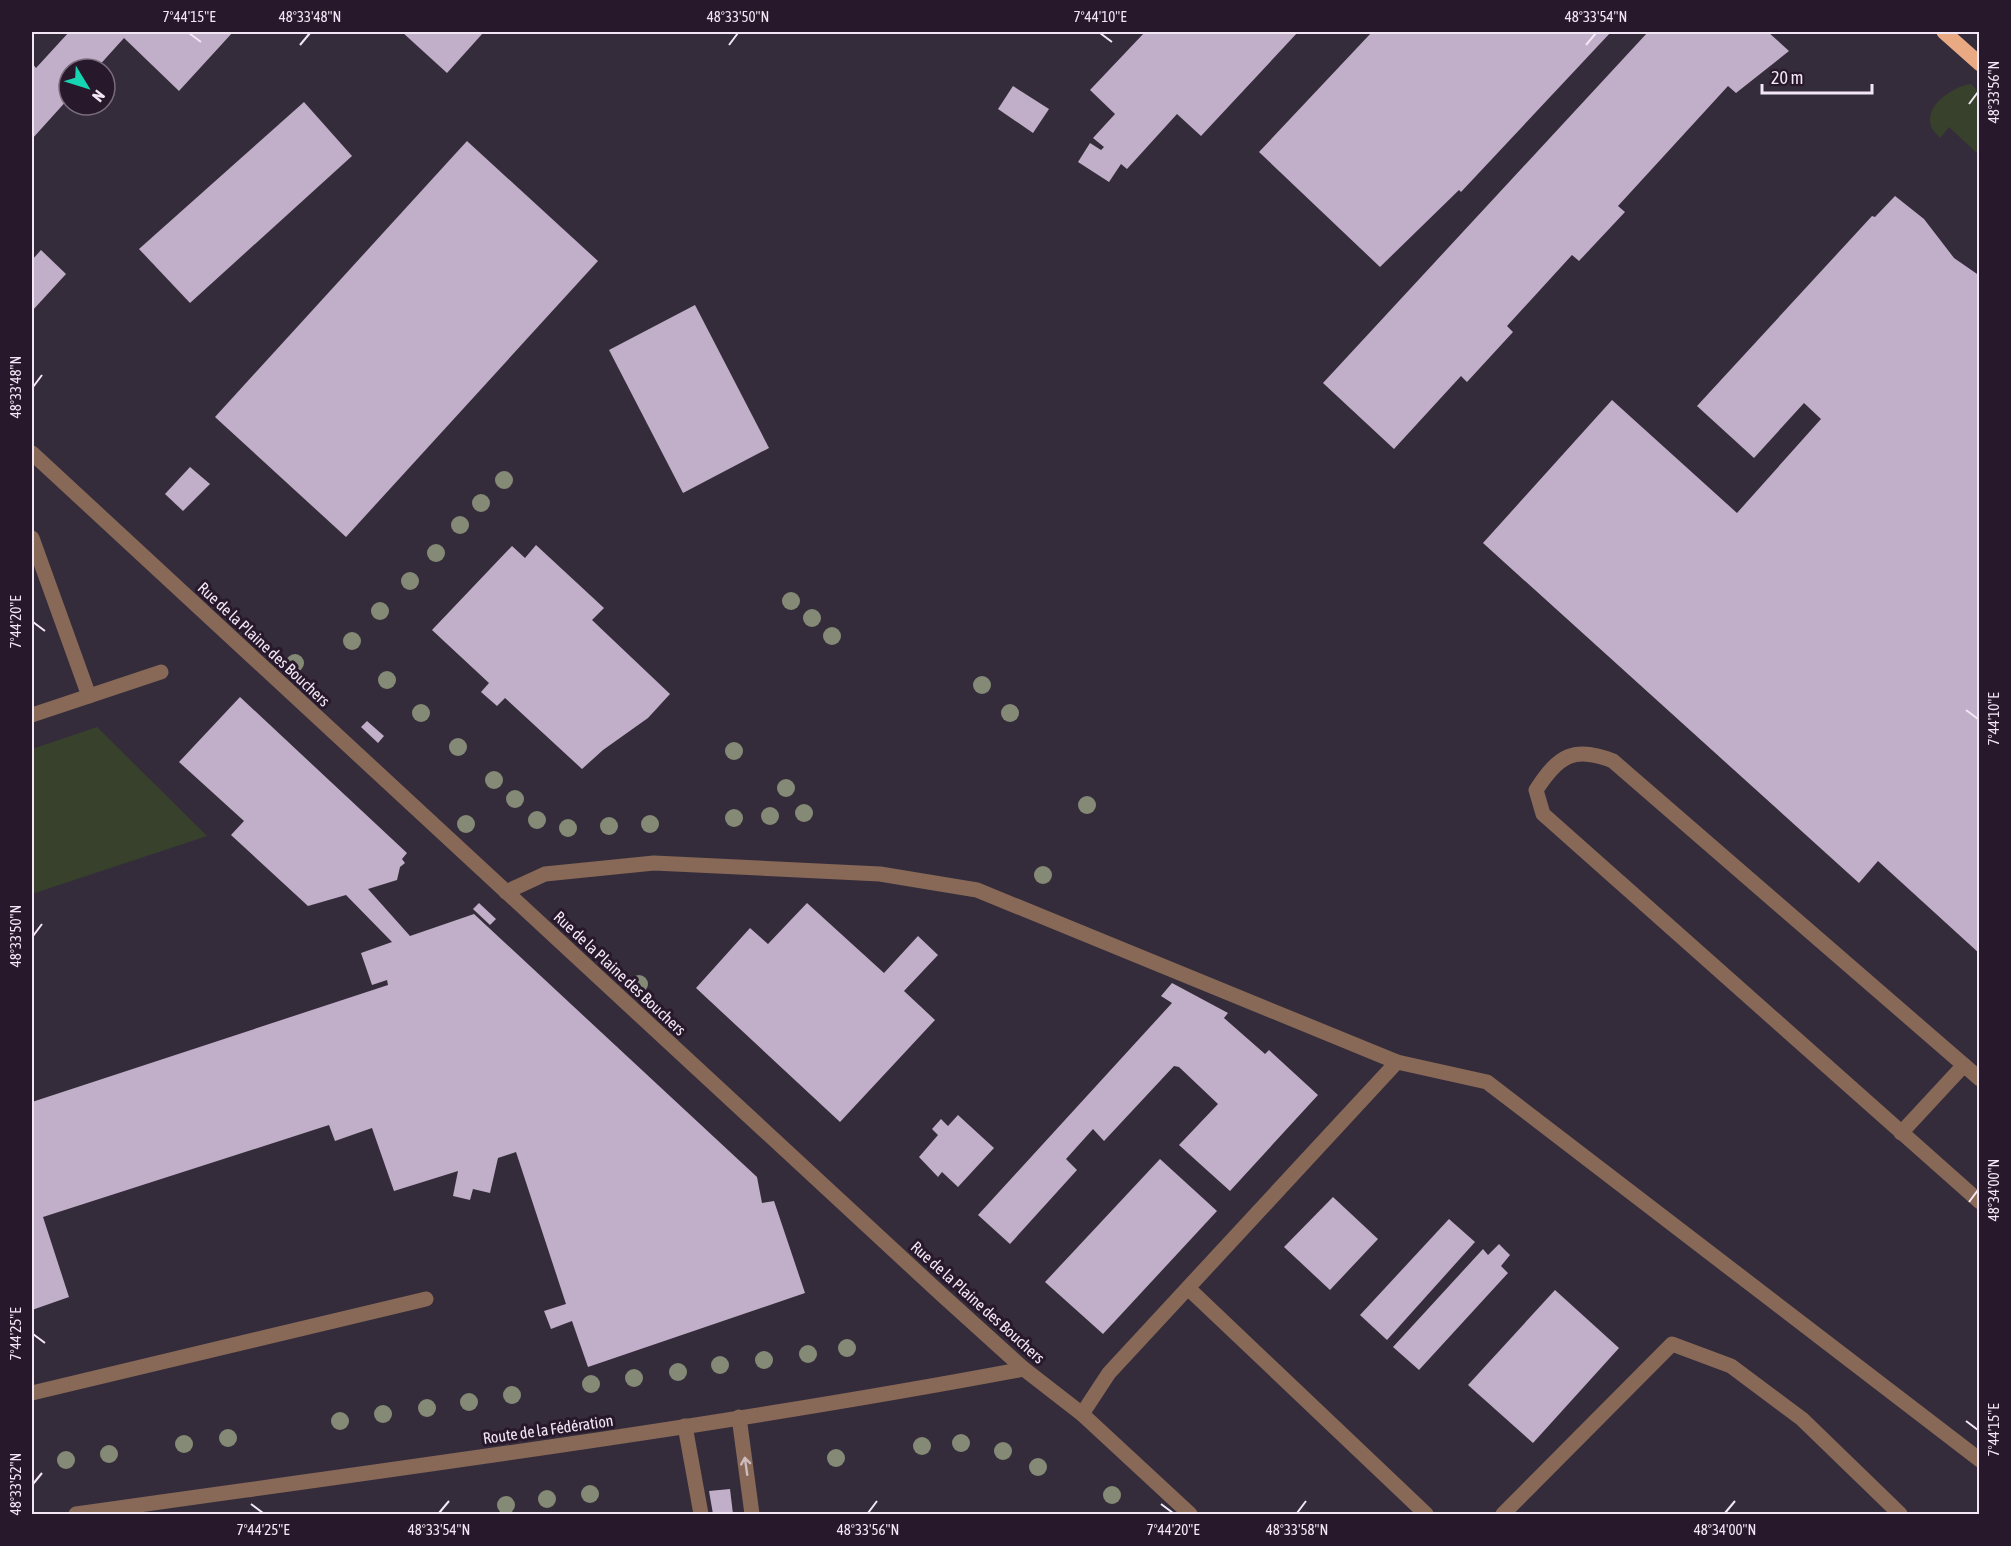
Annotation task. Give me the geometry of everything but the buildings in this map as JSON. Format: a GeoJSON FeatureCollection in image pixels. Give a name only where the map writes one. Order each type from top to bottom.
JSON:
{"type":"FeatureCollection","features":[{"type":"Feature","properties":{"kind":"main road"},"geometry":{"type":"LineString","coordinates":[[1944,32],[1980,64]]}},
{"type":"Feature","properties":{"kind":"street","name":"Rue de la Plaine des Bouchers"},"geometry":{"type":"LineString","coordinates":[[32,453],[1024,1369],[1082,1414],[1190,1515]]}},
{"type":"Feature","properties":{"kind":"street"},"geometry":{"type":"LineString","coordinates":[[32,538],[89,696]]}},
{"type":"Feature","properties":{"kind":"street"},"geometry":{"type":"LineString","coordinates":[[32,715],[161,672]]}},
{"type":"Feature","properties":{"kind":"street"},"geometry":{"type":"LineString","coordinates":[[1980,1079],[1613,761],[1591,752],[1569,756],[1548,771],[1536,790],[1542,814],[1980,1202]]}},
{"type":"Feature","properties":{"kind":"street"},"geometry":{"type":"LineString","coordinates":[[506,892],[545,874],[654,863],[880,874],[977,890],[1397,1062],[1487,1082],[1980,1460]]}},
{"type":"Feature","properties":{"kind":"street"},"geometry":{"type":"LineString","coordinates":[[1082,1414],[1109,1373],[1397,1062]]}},
{"type":"Feature","properties":{"kind":"street"},"geometry":{"type":"LineString","coordinates":[[1901,1133],[1964,1065]]}},
{"type":"Feature","properties":{"kind":"street"},"geometry":{"type":"LineString","coordinates":[[1188,1288],[1426,1515]]}},
{"type":"Feature","properties":{"kind":"street"},"geometry":{"type":"LineString","coordinates":[[32,1393],[426,1299]]}},
{"type":"Feature","properties":{"kind":"street"},"geometry":{"type":"LineString","coordinates":[[1503,1515],[1672,1344],[1731,1366],[1802,1419],[1900,1515]]}},
{"type":"Feature","properties":{"kind":"street","name":"Route de la Fédération"},"geometry":{"type":"LineString","coordinates":[[76,1515],[739,1418],[1024,1369]]}},
{"type":"Feature","properties":{"kind":"street"},"geometry":{"type":"LineString","coordinates":[[739,1418],[752,1515]]}},
{"type":"Feature","properties":{"kind":"street"},"geometry":{"type":"LineString","coordinates":[[685,1426],[701,1515]]}},
{"type":"Feature","properties":{"kind":"shaded area"},"geometry":{"type":"Polygon","coordinates":[[[32,32],[1979,32],[1979,1514],[32,1514],[32,32]]]}},
{"type":"Feature","properties":{"kind":"green space"},"geometry":{"type":"Polygon","coordinates":[[[1971,84],[1979,92],[1979,155],[1949,127],[1940,138],[1932,128],[1930,118],[1936,104],[1942,98],[1957,88],[1971,84]]]}},
{"type":"Feature","properties":{"kind":"green space"},"geometry":{"type":"Polygon","coordinates":[[[97,727],[207,836],[32,894],[32,749],[97,727]]]}}]}
